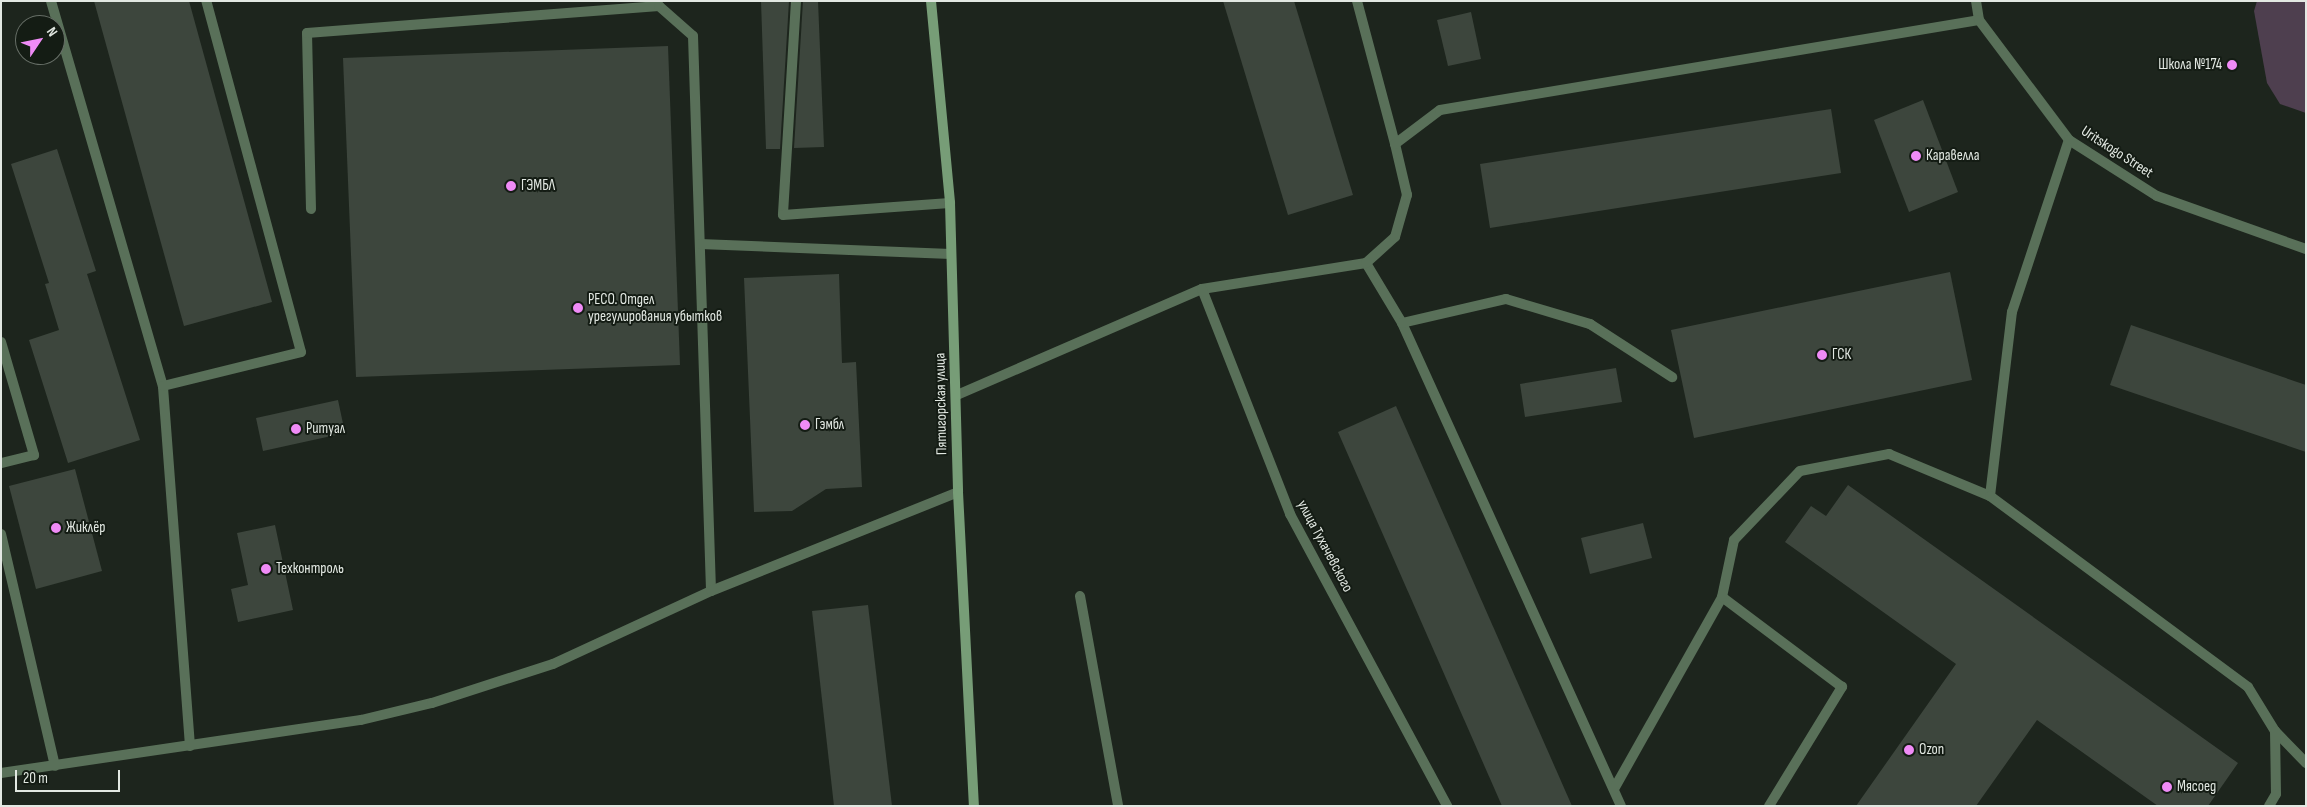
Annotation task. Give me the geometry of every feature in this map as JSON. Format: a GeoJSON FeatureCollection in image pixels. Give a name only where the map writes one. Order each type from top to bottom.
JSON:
{"type":"FeatureCollection","features":[{"type":"Feature","properties":{"kind":"main road","name":"Пятигорская улица"},"geometry":{"type":"LineString","coordinates":[[931,1],[950,203],[957,395],[958,492],[974,806]]}},
{"type":"Feature","properties":{"kind":"street"},"geometry":{"type":"LineString","coordinates":[[51,1],[163,386],[190,746]]}},
{"type":"Feature","properties":{"kind":"street"},"geometry":{"type":"LineString","coordinates":[[163,386],[301,352],[206,1]]}},
{"type":"Feature","properties":{"kind":"street"},"geometry":{"type":"LineString","coordinates":[[796,1],[783,215],[950,203]]}},
{"type":"Feature","properties":{"kind":"street"},"geometry":{"type":"LineString","coordinates":[[957,395],[1202,289],[1366,264],[1395,237],[1407,195],[1357,1]]}},
{"type":"Feature","properties":{"kind":"street","name":"Uritskogo Street"},"geometry":{"type":"LineString","coordinates":[[1976,1],[1979,20],[2069,140],[2157,196],[2306,249]]}},
{"type":"Feature","properties":{"kind":"street"},"geometry":{"type":"LineString","coordinates":[[311,209],[307,33],[659,6],[693,36],[711,591]]}},
{"type":"Feature","properties":{"kind":"street"},"geometry":{"type":"LineString","coordinates":[[1395,144],[1440,110],[1979,20]]}},
{"type":"Feature","properties":{"kind":"street"},"geometry":{"type":"LineString","coordinates":[[1990,496],[2012,312],[2069,140]]}},
{"type":"Feature","properties":{"kind":"street"},"geometry":{"type":"LineString","coordinates":[[700,244],[951,254]]}},
{"type":"Feature","properties":{"kind":"street"},"geometry":{"type":"LineString","coordinates":[[1366,264],[1402,322],[1621,806]]}},
{"type":"Feature","properties":{"kind":"street","name":"улица Тухачевского"},"geometry":{"type":"LineString","coordinates":[[1202,289],[1290,514],[1447,806]]}},
{"type":"Feature","properties":{"kind":"street"},"geometry":{"type":"LineString","coordinates":[[1402,322],[1506,299],[1590,324],[1672,377]]}},
{"type":"Feature","properties":{"kind":"street"},"geometry":{"type":"LineString","coordinates":[[1,342],[34,455],[1,463]]}},
{"type":"Feature","properties":{"kind":"street"},"geometry":{"type":"LineString","coordinates":[[1614,789],[1722,597],[1734,540],[1800,471],[1889,454],[1990,496],[2248,688],[2275,731],[2306,763]]}},
{"type":"Feature","properties":{"kind":"street"},"geometry":{"type":"LineString","coordinates":[[1,773],[361,720],[432,704],[553,664],[711,591],[958,492]]}},
{"type":"Feature","properties":{"kind":"street"},"geometry":{"type":"LineString","coordinates":[[1,534],[55,766]]}},
{"type":"Feature","properties":{"kind":"street"},"geometry":{"type":"LineString","coordinates":[[1080,596],[1118,806]]}},
{"type":"Feature","properties":{"kind":"street"},"geometry":{"type":"LineString","coordinates":[[1722,597],[1842,687],[1769,806]]}},
{"type":"Feature","properties":{"kind":"street"},"geometry":{"type":"LineString","coordinates":[[2269,806],[2276,794],[2275,731]]}},
{"type":"Feature","properties":{"kind":"shaded area"},"geometry":{"type":"Polygon","coordinates":[[[2257,1],[2306,1],[2306,113],[2280,104],[2267,83],[2254,11],[2257,1]]]}},
{"type":"Feature","properties":{"kind":"building"},"geometry":{"type":"Polygon","coordinates":[[[94,1],[189,1],[272,302],[184,326],[94,1]]]}},
{"type":"Feature","properties":{"kind":"building"},"geometry":{"type":"Polygon","coordinates":[[[761,1],[789,1],[780,149],[766,149],[761,1]]]}},
{"type":"Feature","properties":{"kind":"building"},"geometry":{"type":"Polygon","coordinates":[[[803,1],[818,1],[824,147],[794,148],[803,1]]]}},
{"type":"Feature","properties":{"kind":"building"},"geometry":{"type":"Polygon","coordinates":[[[1223,1],[1294,1],[1353,195],[1288,215],[1223,1]]]}},
{"type":"Feature","properties":{"kind":"building"},"geometry":{"type":"Polygon","coordinates":[[[1471,12],[1481,59],[1448,66],[1437,20],[1471,12]]]}},
{"type":"Feature","properties":{"kind":"building","name":"ГЭМБЛ"},"geometry":{"type":"Polygon","coordinates":[[[668,46],[680,365],[356,377],[343,58],[668,46]]]}},
{"type":"Feature","properties":{"kind":"building","name":"Каравелла"},"geometry":{"type":"Polygon","coordinates":[[[1923,100],[1958,192],[1909,212],[1874,120],[1923,100]]]}},
{"type":"Feature","properties":{"kind":"building"},"geometry":{"type":"Polygon","coordinates":[[[1831,109],[1841,173],[1490,228],[1480,164],[1831,109]]]}},
{"type":"Feature","properties":{"kind":"building"},"geometry":{"type":"Polygon","coordinates":[[[57,149],[96,271],[87,274],[140,440],[68,463],[29,340],[59,330],[45,284],[49,283],[11,164],[57,149]]]}},
{"type":"Feature","properties":{"kind":"building","name":"ГСК"},"geometry":{"type":"Polygon","coordinates":[[[1950,272],[1972,380],[1694,438],[1671,330],[1950,272]]]}},
{"type":"Feature","properties":{"kind":"building","name":"Гэмбл"},"geometry":{"type":"Polygon","coordinates":[[[839,274],[842,363],[856,362],[862,487],[826,489],[792,511],[754,512],[744,278],[839,274]]]}},
{"type":"Feature","properties":{"kind":"building"},"geometry":{"type":"Polygon","coordinates":[[[2131,325],[2306,385],[2306,452],[2110,385],[2131,325]]]}},
{"type":"Feature","properties":{"kind":"building"},"geometry":{"type":"Polygon","coordinates":[[[1616,368],[1622,402],[1525,417],[1520,384],[1616,368]]]}},
{"type":"Feature","properties":{"kind":"building"},"geometry":{"type":"Polygon","coordinates":[[[338,400],[345,433],[263,451],[256,418],[338,400]]]}},
{"type":"Feature","properties":{"kind":"building"},"geometry":{"type":"Polygon","coordinates":[[[1396,406],[1572,806],[1502,806],[1338,432],[1396,406]]]}},
{"type":"Feature","properties":{"kind":"building"},"geometry":{"type":"Polygon","coordinates":[[[75,469],[102,571],[36,589],[9,486],[75,469]]]}},
{"type":"Feature","properties":{"kind":"building"},"geometry":{"type":"Polygon","coordinates":[[[1848,485],[2238,763],[2208,806],[2158,806],[2037,720],[1976,806],[1856,806],[1956,664],[1785,542],[1811,506],[1826,516],[1848,485]]]}},
{"type":"Feature","properties":{"kind":"building"},"geometry":{"type":"Polygon","coordinates":[[[1643,523],[1652,558],[1590,574],[1581,538],[1643,523]]]}},
{"type":"Feature","properties":{"kind":"building"},"geometry":{"type":"Polygon","coordinates":[[[275,525],[293,610],[238,622],[231,589],[248,585],[237,533],[275,525]]]}},
{"type":"Feature","properties":{"kind":"building"},"geometry":{"type":"Polygon","coordinates":[[[868,605],[892,806],[834,806],[812,611],[868,605]]]}},
{"type":"Feature","properties":{"kind":"place","name":"Школа №174"},"geometry":{"type":"Point","coordinates":[2232,65]}},
{"type":"Feature","properties":{"kind":"place","name":"Каравелла"},"geometry":{"type":"Point","coordinates":[1916,156]}},
{"type":"Feature","properties":{"kind":"place","name":"ГЭМБЛ"},"geometry":{"type":"Point","coordinates":[511,186]}},
{"type":"Feature","properties":{"kind":"place","name":"РЕСО. Отдел урегулирования убытков"},"geometry":{"type":"Point","coordinates":[578,308]}},
{"type":"Feature","properties":{"kind":"place","name":"ГСК"},"geometry":{"type":"Point","coordinates":[1822,355]}},
{"type":"Feature","properties":{"kind":"place","name":"Гэмбл"},"geometry":{"type":"Point","coordinates":[805,425]}},
{"type":"Feature","properties":{"kind":"place","name":"Ритуал"},"geometry":{"type":"Point","coordinates":[296,429]}},
{"type":"Feature","properties":{"kind":"place","name":"Жиклёр"},"geometry":{"type":"Point","coordinates":[56,528]}},
{"type":"Feature","properties":{"kind":"place","name":"Техконтроль"},"geometry":{"type":"Point","coordinates":[266,569]}},
{"type":"Feature","properties":{"kind":"place","name":"Ozon"},"geometry":{"type":"Point","coordinates":[1909,750]}},
{"type":"Feature","properties":{"kind":"place","name":"Мясоед"},"geometry":{"type":"Point","coordinates":[2167,787]}}]}
